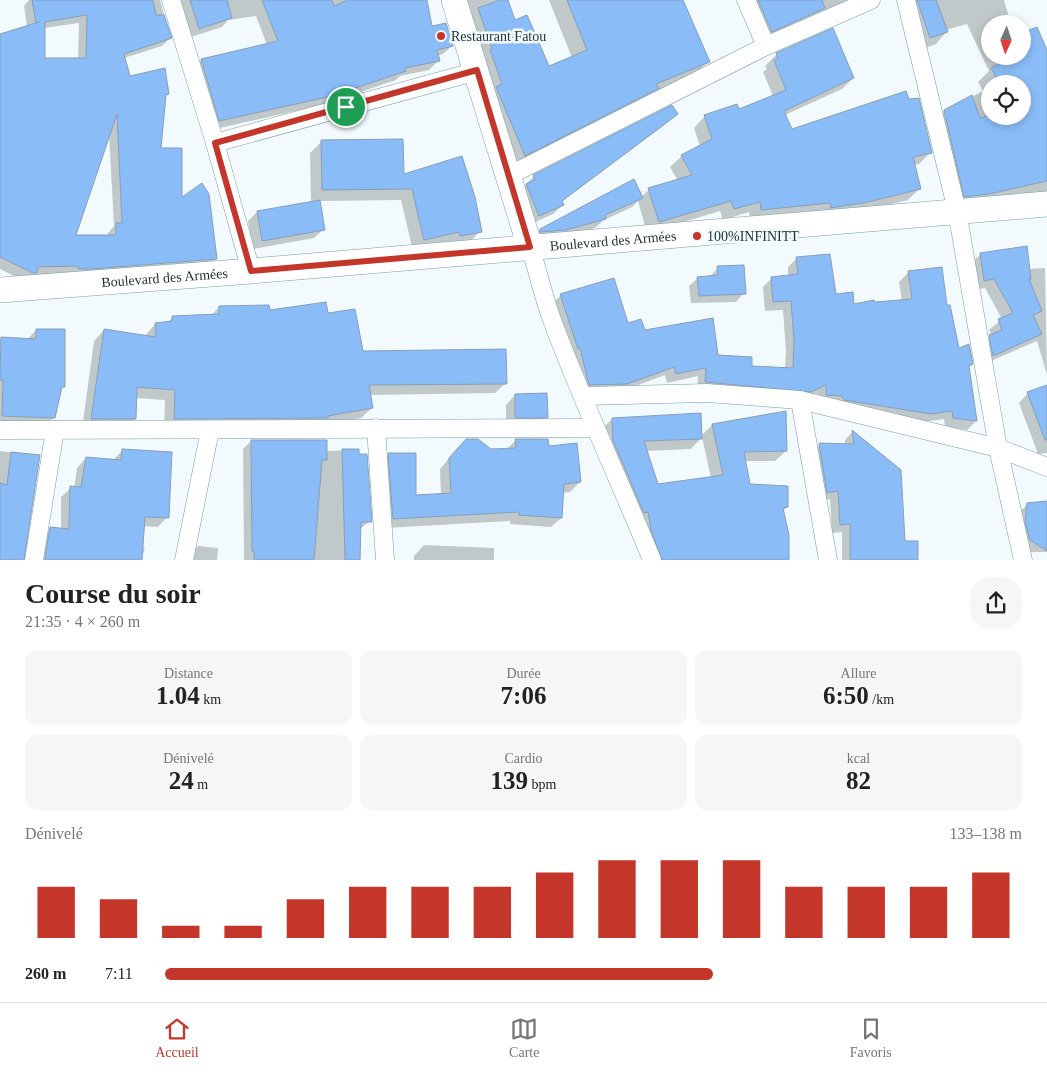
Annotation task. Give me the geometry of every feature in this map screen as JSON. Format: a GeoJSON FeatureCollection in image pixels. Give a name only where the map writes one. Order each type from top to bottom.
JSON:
{"type":"FeatureCollection","features":[{"type":"Feature","properties":{"kind":"main road"},"geometry":{"type":"LineString","coordinates":[[461,2],[477,70],[530,247]]}},
{"type":"Feature","properties":{"kind":"main road","name":"Boulevard des Armées"},"geometry":{"type":"LineString","coordinates":[[5,285],[251,271],[1047,204]]}},
{"type":"Feature","properties":{"kind":"street"},"geometry":{"type":"LineString","coordinates":[[171,0],[215,143],[251,271]]}},
{"type":"Feature","properties":{"kind":"street"},"geometry":{"type":"LineString","coordinates":[[746,0],[766,46]]}},
{"type":"Feature","properties":{"kind":"street"},"geometry":{"type":"LineString","coordinates":[[508,176],[766,46],[872,0]]}},
{"type":"Feature","properties":{"kind":"street"},"geometry":{"type":"LineString","coordinates":[[906,0],[957,211],[998,448],[1023,560]]}},
{"type":"Feature","properties":{"kind":"street"},"geometry":{"type":"LineString","coordinates":[[215,143],[477,70]]}},
{"type":"Feature","properties":{"kind":"street"},"geometry":{"type":"LineString","coordinates":[[530,247],[552,319],[584,396],[595,428],[652,560]]}},
{"type":"Feature","properties":{"kind":"street"},"geometry":{"type":"LineString","coordinates":[[584,396],[667,392],[800,400],[998,448],[1047,467]]}},
{"type":"Feature","properties":{"kind":"street"},"geometry":{"type":"LineString","coordinates":[[800,400],[828,560]]}},
{"type":"Feature","properties":{"kind":"street"},"geometry":{"type":"LineString","coordinates":[[376,428],[385,560]]}},
{"type":"Feature","properties":{"kind":"street"},"geometry":{"type":"LineString","coordinates":[[0,430],[595,428]]}},
{"type":"Feature","properties":{"kind":"street"},"geometry":{"type":"LineString","coordinates":[[34,560],[55,430]]}},
{"type":"Feature","properties":{"kind":"street"},"geometry":{"type":"LineString","coordinates":[[184,560],[210,430]]}},
{"type":"Feature","properties":{"kind":"building"},"geometry":{"type":"Polygon","coordinates":[[[32,0],[153,0],[156,15],[164,15],[172,38],[124,54],[130,76],[165,68],[169,94],[166,95],[161,148],[182,148],[182,197],[202,183],[209,194],[217,259],[91,269],[78,269],[78,266],[38,267],[37,273],[33,273],[0,257],[0,34],[36,23],[32,0]],[[87,15],[45,22],[45,58],[86,58],[87,15]],[[117,114],[76,235],[116,235],[116,223],[122,223],[117,114]]]}},
{"type":"Feature","properties":{"kind":"building"},"geometry":{"type":"Polygon","coordinates":[[[190,0],[227,0],[232,18],[199,29],[190,0]]]}},
{"type":"Feature","properties":{"kind":"building"},"geometry":{"type":"Polygon","coordinates":[[[262,0],[332,0],[334,6],[348,0],[427,0],[432,26],[446,23],[453,46],[437,50],[440,61],[405,68],[406,71],[332,96],[219,121],[201,59],[278,41],[262,0]]]}},
{"type":"Feature","properties":{"kind":"building"},"geometry":{"type":"Polygon","coordinates":[[[500,0],[508,0],[515,20],[527,15],[549,66],[587,50],[567,0],[683,0],[710,62],[656,84],[659,88],[525,156],[496,87],[502,84],[478,8],[500,0]]]}},
{"type":"Feature","properties":{"kind":"building"},"geometry":{"type":"Polygon","coordinates":[[[758,0],[822,0],[825,8],[772,32],[758,0]]]}},
{"type":"Feature","properties":{"kind":"building"},"geometry":{"type":"Polygon","coordinates":[[[917,0],[936,0],[948,32],[930,38],[917,0]]]}},
{"type":"Feature","properties":{"kind":"building"},"geometry":{"type":"Polygon","coordinates":[[[1037,27],[1047,50],[1047,181],[989,194],[964,197],[944,110],[972,95],[981,118],[981,125],[1031,125],[1031,75],[995,75],[991,68],[996,65],[1031,65],[1031,29],[1037,27]]]}},
{"type":"Feature","properties":{"kind":"building"},"geometry":{"type":"Polygon","coordinates":[[[833,28],[854,78],[784,111],[792,129],[906,91],[909,99],[919,98],[932,153],[913,157],[921,189],[868,202],[831,208],[830,203],[761,210],[760,202],[734,209],[731,201],[659,222],[648,188],[692,175],[681,155],[712,139],[704,115],[737,104],[739,109],[786,90],[774,60],[778,58],[776,53],[833,28]]]}},
{"type":"Feature","properties":{"kind":"building"},"geometry":{"type":"Polygon","coordinates":[[[672,105],[678,114],[562,201],[564,205],[539,216],[526,184],[535,180],[533,175],[672,105]]]}},
{"type":"Feature","properties":{"kind":"building"},"geometry":{"type":"Polygon","coordinates":[[[403,139],[404,174],[462,156],[475,197],[482,232],[460,236],[459,232],[424,240],[412,189],[322,190],[321,140],[403,139]]]}},
{"type":"Feature","properties":{"kind":"building"},"geometry":{"type":"Polygon","coordinates":[[[634,179],[643,198],[605,215],[606,219],[566,230],[540,232],[540,229],[634,179]]]}},
{"type":"Feature","properties":{"kind":"building"},"geometry":{"type":"Polygon","coordinates":[[[320,200],[325,230],[262,241],[257,211],[320,200]]]}},
{"type":"Feature","properties":{"kind":"building"},"geometry":{"type":"Polygon","coordinates":[[[1027,246],[1031,279],[1029,279],[1042,311],[1033,315],[1042,334],[993,356],[989,335],[1002,330],[998,319],[1013,313],[994,279],[984,281],[980,253],[1027,246]]]}},
{"type":"Feature","properties":{"kind":"building"},"geometry":{"type":"Polygon","coordinates":[[[830,254],[836,294],[853,292],[854,304],[874,300],[875,302],[912,299],[908,271],[942,267],[947,305],[950,305],[959,348],[969,344],[973,364],[969,366],[977,421],[953,418],[952,411],[931,414],[844,400],[842,396],[826,395],[826,385],[811,392],[705,382],[706,368],[676,374],[674,367],[627,384],[589,385],[580,348],[578,349],[560,294],[614,278],[628,323],[641,319],[645,330],[713,318],[718,355],[752,357],[752,366],[793,368],[794,341],[791,301],[773,302],[771,277],[798,274],[796,257],[830,254]]]}},
{"type":"Feature","properties":{"kind":"building"},"geometry":{"type":"Polygon","coordinates":[[[744,265],[746,294],[699,296],[697,277],[718,275],[717,266],[744,265]]]}},
{"type":"Feature","properties":{"kind":"building"},"geometry":{"type":"Polygon","coordinates":[[[326,302],[328,313],[355,309],[363,351],[506,349],[507,384],[369,385],[373,408],[328,416],[328,418],[174,419],[175,390],[137,387],[136,419],[91,419],[104,329],[156,337],[155,323],[172,321],[172,316],[219,314],[219,306],[269,305],[270,310],[326,302]]]}},
{"type":"Feature","properties":{"kind":"building"},"geometry":{"type":"Polygon","coordinates":[[[36,329],[65,329],[65,387],[62,387],[55,418],[2,416],[3,380],[0,380],[1,337],[36,339],[36,329]]]}},
{"type":"Feature","properties":{"kind":"building"},"geometry":{"type":"Polygon","coordinates":[[[1047,385],[1047,440],[1045,440],[1027,392],[1047,385]]]}},
{"type":"Feature","properties":{"kind":"building"},"geometry":{"type":"Polygon","coordinates":[[[547,393],[548,418],[515,418],[515,394],[547,393]]]}},
{"type":"Feature","properties":{"kind":"building"},"geometry":{"type":"Polygon","coordinates":[[[786,411],[787,451],[744,452],[750,484],[788,486],[788,507],[783,508],[789,535],[789,560],[662,560],[651,530],[648,512],[644,513],[613,440],[612,418],[701,413],[702,439],[644,441],[658,484],[723,475],[712,424],[786,411]]]}},
{"type":"Feature","properties":{"kind":"building"},"geometry":{"type":"Polygon","coordinates":[[[852,430],[901,470],[905,541],[918,541],[918,560],[850,560],[850,524],[840,525],[838,491],[827,493],[819,443],[854,444],[852,430]]]}},
{"type":"Feature","properties":{"kind":"building"},"geometry":{"type":"Polygon","coordinates":[[[466,439],[478,439],[491,449],[516,448],[515,439],[548,439],[549,446],[577,443],[581,482],[564,484],[562,518],[519,515],[519,512],[393,519],[388,453],[416,453],[416,495],[451,493],[449,458],[466,439]]]}},
{"type":"Feature","properties":{"kind":"building"},"geometry":{"type":"Polygon","coordinates":[[[251,440],[327,440],[327,460],[322,460],[314,560],[254,560],[254,551],[252,551],[251,440]]]}},
{"type":"Feature","properties":{"kind":"building"},"geometry":{"type":"Polygon","coordinates":[[[122,449],[172,452],[169,518],[145,517],[142,560],[45,560],[50,527],[69,529],[70,486],[81,487],[86,457],[121,460],[122,449]]]}},
{"type":"Feature","properties":{"kind":"building"},"geometry":{"type":"Polygon","coordinates":[[[342,449],[359,449],[359,454],[367,454],[372,522],[361,522],[360,560],[345,560],[342,449]]]}},
{"type":"Feature","properties":{"kind":"building"},"geometry":{"type":"Polygon","coordinates":[[[11,452],[40,455],[24,560],[0,560],[0,483],[7,485],[11,452]]]}},
{"type":"Feature","properties":{"kind":"building"},"geometry":{"type":"Polygon","coordinates":[[[1047,501],[1047,551],[1030,540],[1025,522],[1027,503],[1047,501]]]}},
{"type":"Feature","properties":{"kind":"place","name":"Restaurant Fatou"},"geometry":{"type":"Point","coordinates":[441,36]}},
{"type":"Feature","properties":{"kind":"place","name":"100%INFINITT"},"geometry":{"type":"Point","coordinates":[697,236]}},
{"type":"Feature","properties":{"kind":"route"},"geometry":{"type":"LineString","coordinates":[[477,70],[530,247],[251,271],[215,143],[346,107],[477,70]]}}]}
